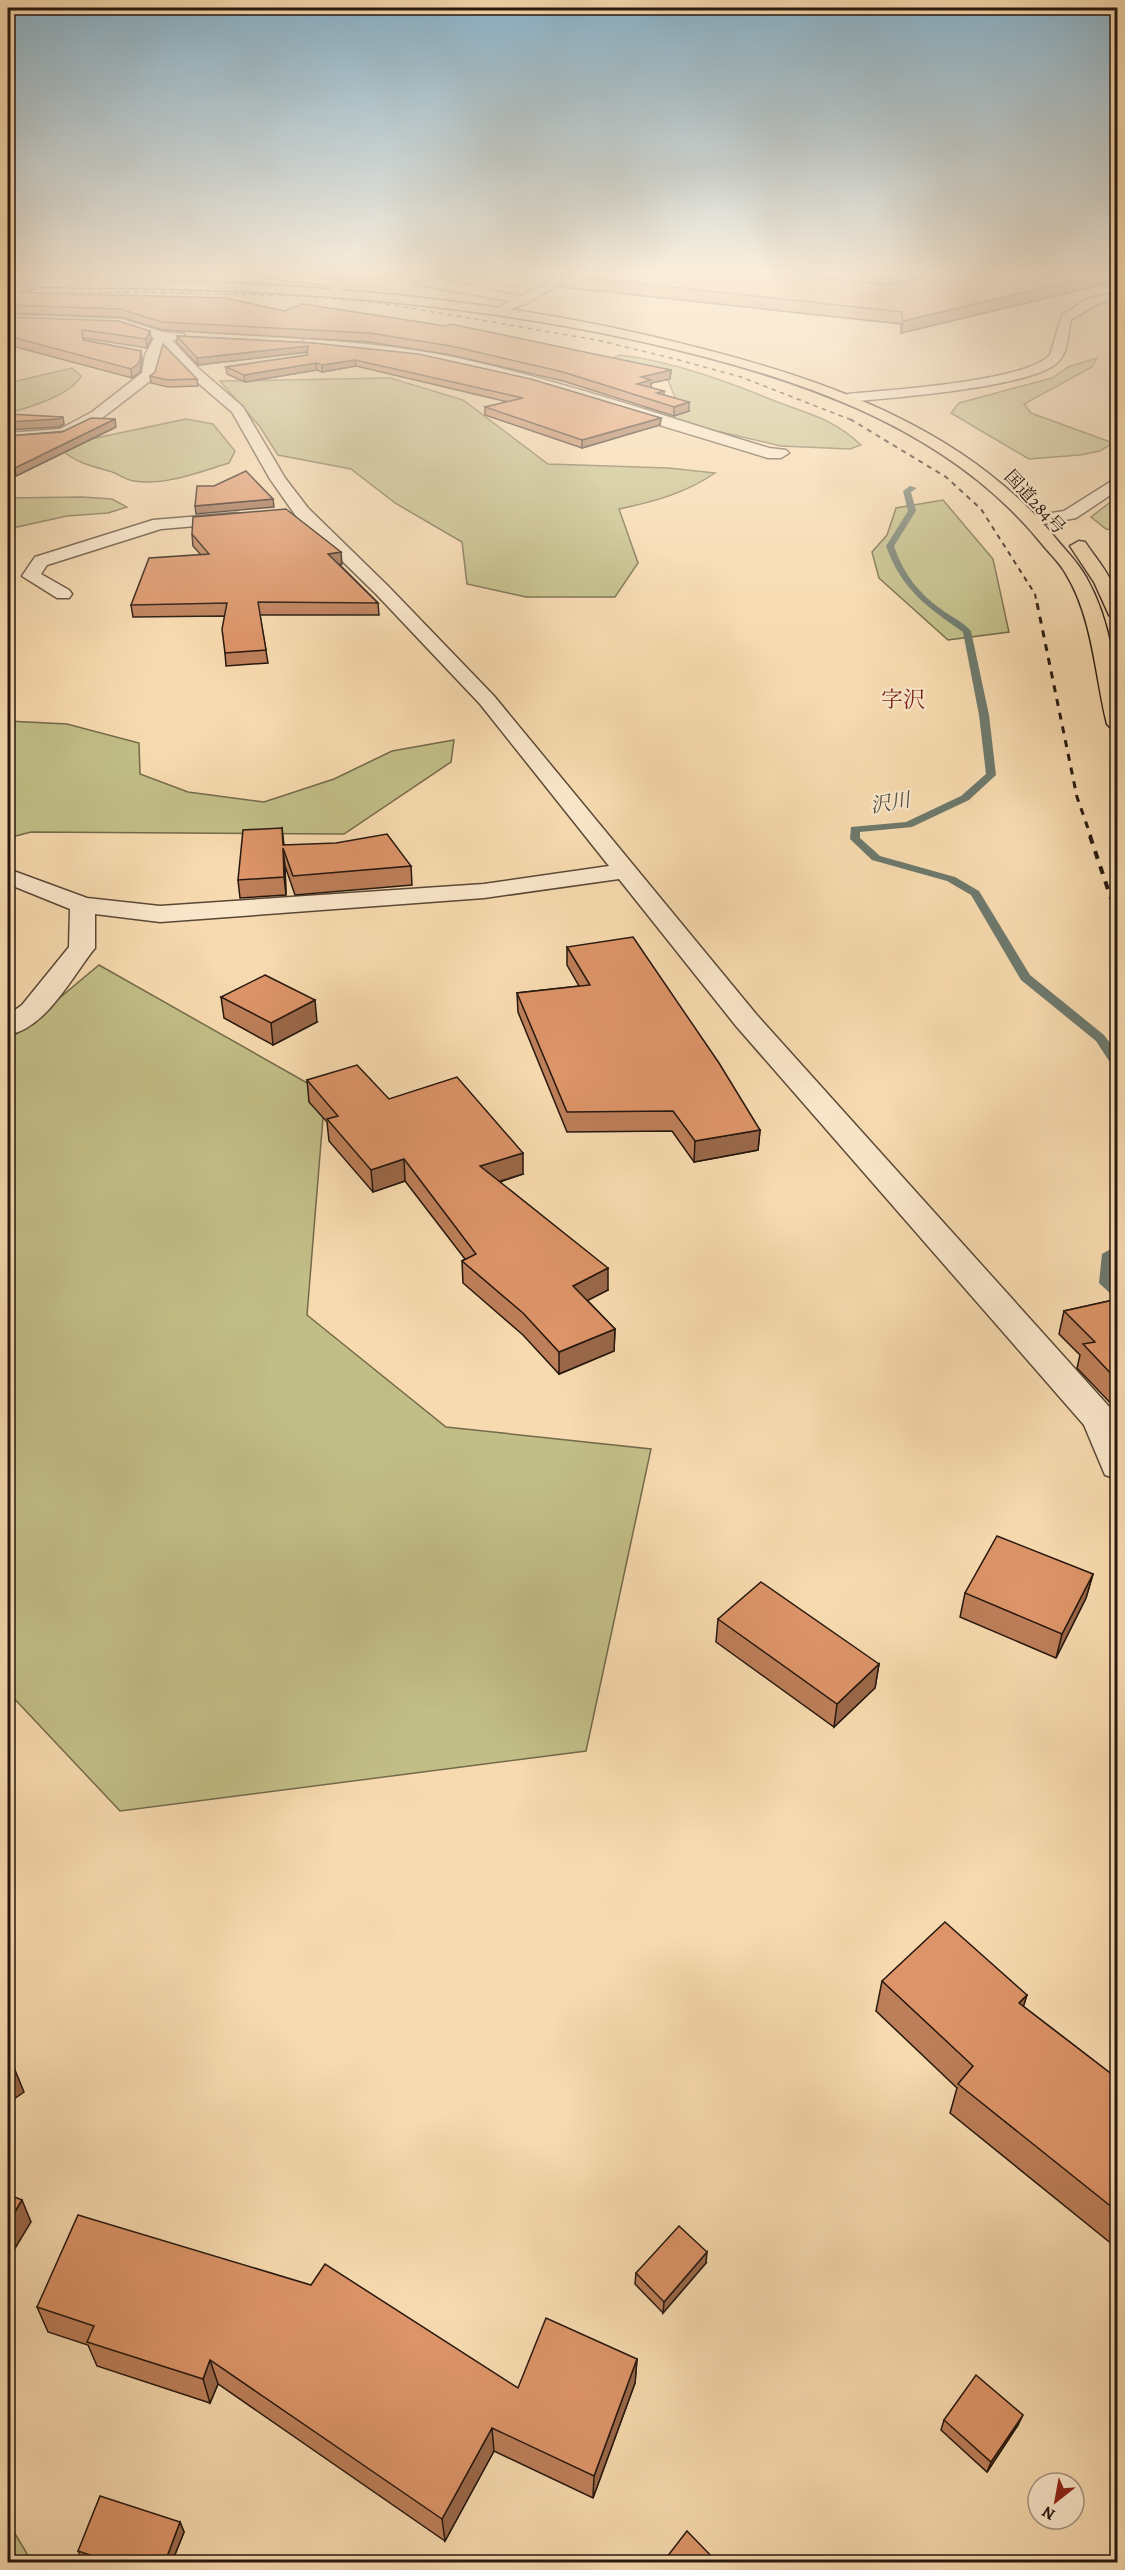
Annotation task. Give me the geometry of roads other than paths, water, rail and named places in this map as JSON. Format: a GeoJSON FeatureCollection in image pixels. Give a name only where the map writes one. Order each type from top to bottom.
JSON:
{"type":"FeatureCollection","features":[{"type":"Feature","properties":{"kind":"highway","name":"国道284号"},"geometry":{"type":"LineString","coordinates":[[837,395],[969,464],[1006,491],[1033,520],[1078,578],[1093,621],[1118,724]]}},
{"type":"Feature","properties":{"kind":"highway","name":"国道284号"},"geometry":{"type":"LineString","coordinates":[[868,395],[967,447]]}},
{"type":"Feature","properties":{"kind":"highway","name":"国道284号"},"geometry":{"type":"LineString","coordinates":[[1046,506],[1103,582],[1118,615]]}},
{"type":"Feature","properties":{"kind":"street"},"geometry":{"type":"LineString","coordinates":[[8,437],[63,434],[97,415],[123,395]]}},
{"type":"Feature","properties":{"kind":"street"},"geometry":{"type":"LineString","coordinates":[[226,395],[238,410],[278,479],[302,512],[382,590],[487,700],[746,1020],[1100,1420],[1118,1466]]}},
{"type":"Feature","properties":{"kind":"street"},"geometry":{"type":"LineString","coordinates":[[585,395],[768,453],[781,453]]}},
{"type":"Feature","properties":{"kind":"street"},"geometry":{"type":"LineString","coordinates":[[848,399],[879,395]]}},
{"type":"Feature","properties":{"kind":"street"},"geometry":{"type":"LineString","coordinates":[[1033,520],[1065,529],[1073,514],[1118,482]]}},
{"type":"Feature","properties":{"kind":"street"},"geometry":{"type":"LineString","coordinates":[[278,514],[302,512]]}},
{"type":"Feature","properties":{"kind":"street"},"geometry":{"type":"LineString","coordinates":[[63,594],[31,576],[41,561],[159,524],[254,516]]}},
{"type":"Feature","properties":{"kind":"street"},"geometry":{"type":"LineString","coordinates":[[8,876],[83,905],[159,914],[484,891],[626,871]]}},
{"type":"Feature","properties":{"kind":"street"},"geometry":{"type":"LineString","coordinates":[[8,1028],[32,1011],[82,948],[83,905]]}},
{"type":"Feature","properties":{"kind":"waterway","name":"沢川"},"geometry":{"type":"LineString","coordinates":[[913,488],[907,491],[912,511],[890,546],[910,587],[930,605],[967,631],[984,715],[991,775],[965,798],[908,825],[855,829],[855,839],[876,858],[951,879],[975,893],[1025,977],[1100,1038],[1118,1064]]}},
{"type":"Feature","properties":{"kind":"waterway","name":"沢川"},"geometry":{"type":"LineString","coordinates":[[1118,1249],[1109,1254],[1106,1283],[1118,1293]]}},
{"type":"Feature","properties":{"kind":"railway"},"geometry":{"type":"LineString","coordinates":[[787,395],[852,420]]}},
{"type":"Feature","properties":{"kind":"railway"},"geometry":{"type":"LineString","coordinates":[[852,420],[946,477],[981,509],[1035,594],[1037,605]]}},
{"type":"Feature","properties":{"kind":"railway"},"geometry":{"type":"LineString","coordinates":[[1037,603],[1077,797],[1091,837]]}},
{"type":"Feature","properties":{"kind":"railway"},"geometry":{"type":"LineString","coordinates":[[1090,836],[1118,919]]}},
{"type":"Feature","properties":{"kind":"district","name":"字沢"},"geometry":{"type":"Point","coordinates":[903,700]}}]}
